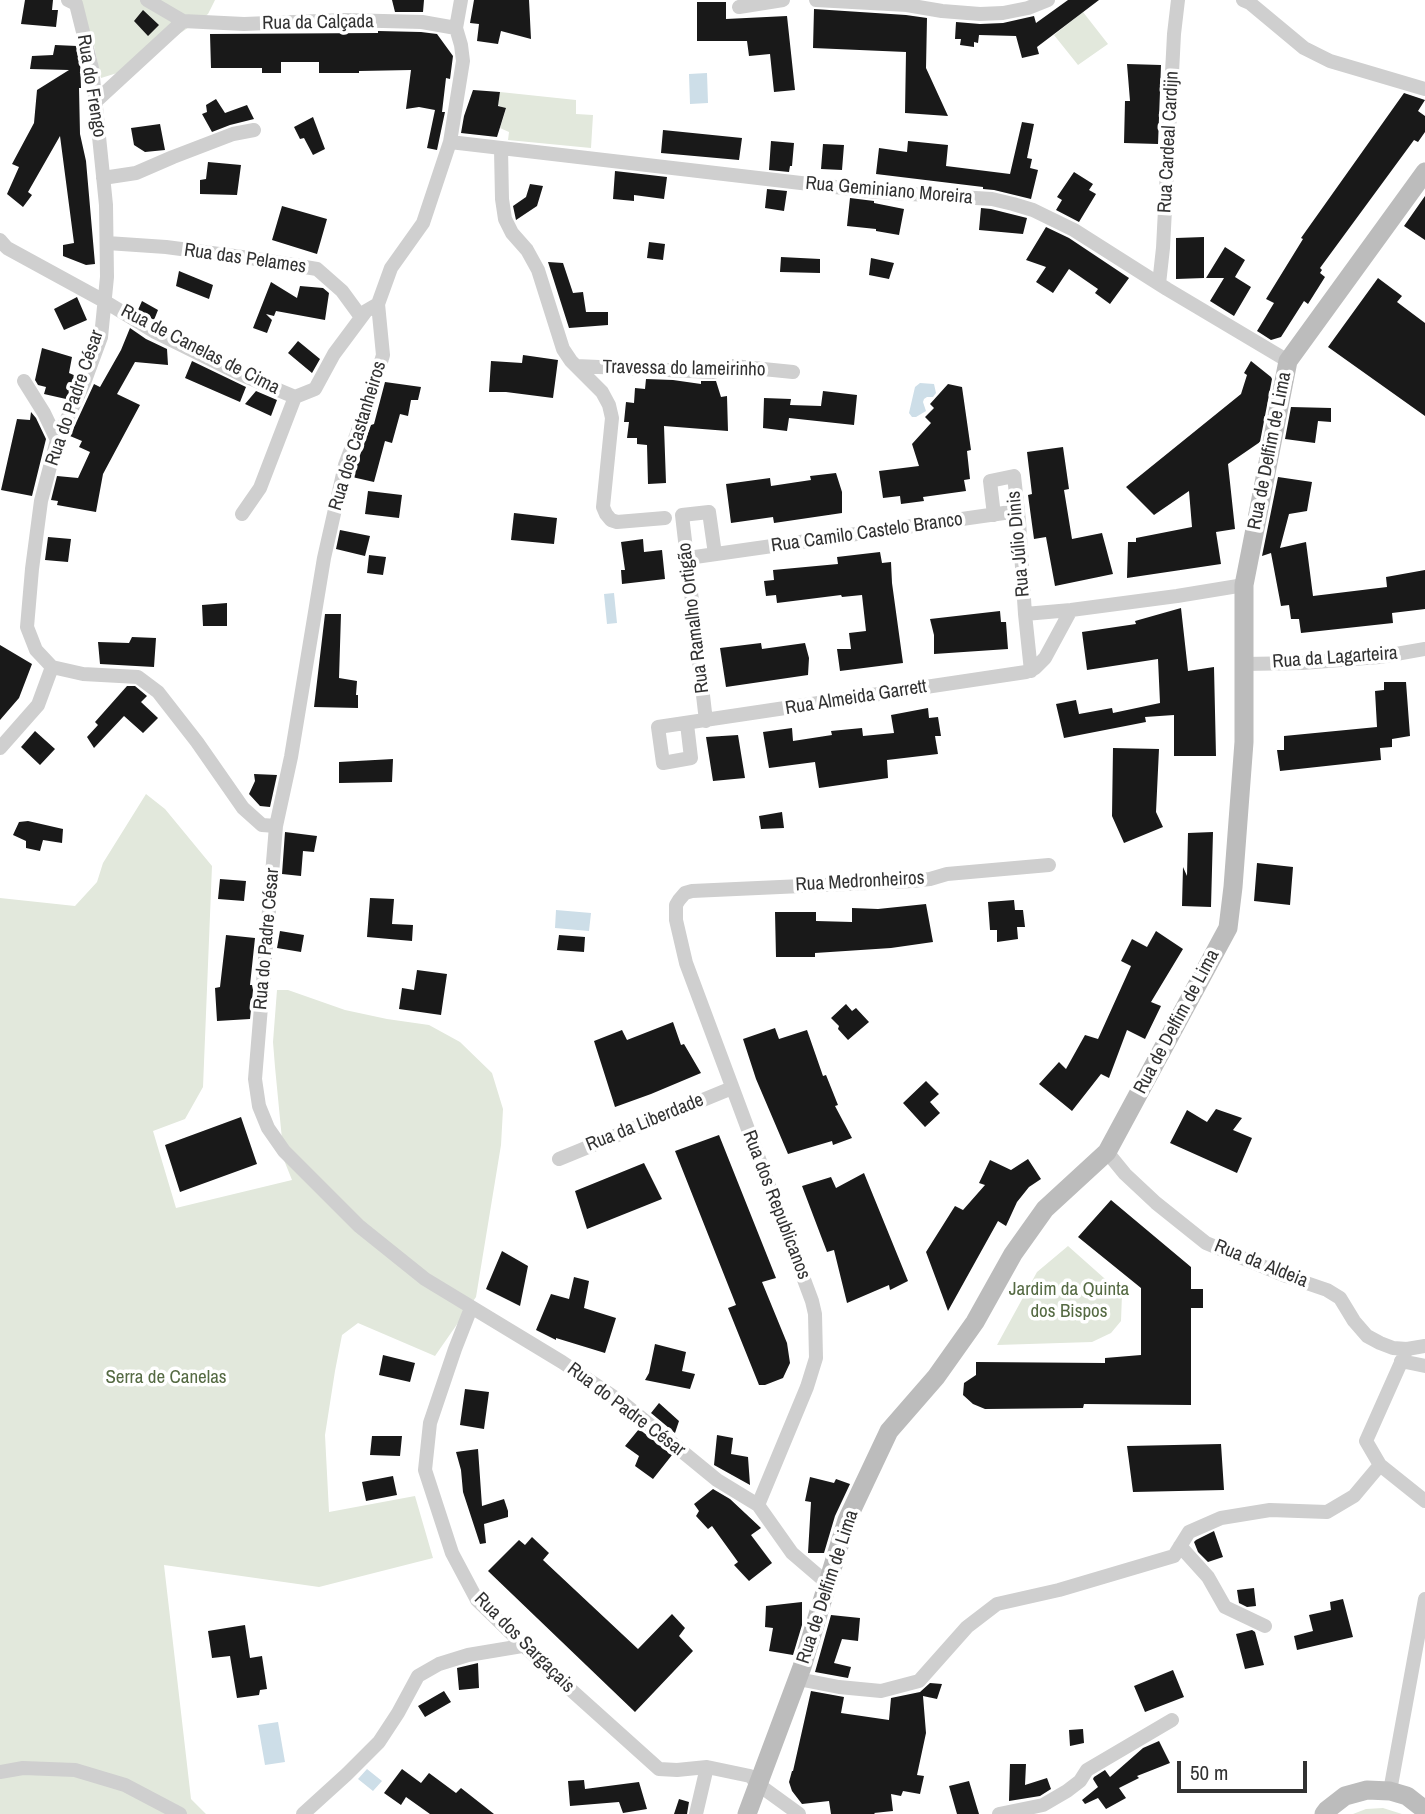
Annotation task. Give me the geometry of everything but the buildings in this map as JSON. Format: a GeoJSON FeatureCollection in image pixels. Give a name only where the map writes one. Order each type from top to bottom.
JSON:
{"type":"FeatureCollection","features":[{"type":"Feature","properties":{"kind":"main road","name":"Rua de Delfim de Lima"},"geometry":{"type":"LineString","coordinates":[[747,1814],[798,1679],[847,1520],[889,1431],[936,1377],[975,1322],[1013,1254],[1045,1209],[1107,1152],[1228,928],[1244,742],[1244,585],[1288,361],[1425,172]]}},
{"type":"Feature","properties":{"kind":"main road"},"geometry":{"type":"LineString","coordinates":[[1324,1814],[1345,1796],[1367,1790],[1390,1791],[1407,1796],[1424,1808]]}},
{"type":"Feature","properties":{"kind":"street","name":"Rua do Frengo"},"geometry":{"type":"LineString","coordinates":[[68,0],[76,4],[92,68],[103,178]]}},
{"type":"Feature","properties":{"kind":"street"},"geometry":{"type":"LineString","coordinates":[[95,102],[183,21],[148,0]]}},
{"type":"Feature","properties":{"kind":"street"},"geometry":{"type":"LineString","coordinates":[[450,142],[463,61],[456,28],[461,0]]}},
{"type":"Feature","properties":{"kind":"street"},"geometry":{"type":"LineString","coordinates":[[739,7],[783,0]]}},
{"type":"Feature","properties":{"kind":"street"},"geometry":{"type":"LineString","coordinates":[[816,0],[942,6],[1003,13],[1028,8],[1048,0]]}},
{"type":"Feature","properties":{"kind":"street","name":"Rua Cardeal Cardijn"},"geometry":{"type":"LineString","coordinates":[[1159,284],[1178,0]]}},
{"type":"Feature","properties":{"kind":"street"},"geometry":{"type":"LineString","coordinates":[[1243,0],[1304,48],[1330,61],[1425,89]]}},
{"type":"Feature","properties":{"kind":"street","name":"Rua da Calçada"},"geometry":{"type":"LineString","coordinates":[[183,21],[244,24],[344,20],[422,22],[456,28]]}},
{"type":"Feature","properties":{"kind":"street"},"geometry":{"type":"LineString","coordinates":[[103,178],[136,173],[233,134],[254,130]]}},
{"type":"Feature","properties":{"kind":"street","name":"Rua Geminiano Moreira"},"geometry":{"type":"LineString","coordinates":[[450,142],[878,192],[992,199],[1033,210],[1074,230],[1288,361]]}},
{"type":"Feature","properties":{"kind":"street","name":"Rua dos Castanheiros"},"geometry":{"type":"LineString","coordinates":[[276,827],[291,757],[334,510],[345,465],[383,355],[378,304],[391,268],[423,223],[450,142]]}},
{"type":"Feature","properties":{"kind":"street"},"geometry":{"type":"LineString","coordinates":[[501,149],[505,219],[538,270],[563,349],[602,392],[609,405],[612,418],[603,507],[606,514],[617,522],[665,518]]}},
{"type":"Feature","properties":{"kind":"street","name":"Rua do Padre César"},"geometry":{"type":"LineString","coordinates":[[52,667],[36,650],[27,627],[32,569],[41,501],[57,440],[84,383],[101,337],[107,277],[103,178]]}},
{"type":"Feature","properties":{"kind":"street","name":"Rua de Canelas de Cima"},"geometry":{"type":"LineString","coordinates":[[0,240],[7,248],[155,332],[240,374],[295,397],[315,389],[334,355],[361,317],[378,304]]}},
{"type":"Feature","properties":{"kind":"street","name":"Rua das Pelames"},"geometry":{"type":"LineString","coordinates":[[107,243],[231,255],[317,270],[342,291],[361,317]]}},
{"type":"Feature","properties":{"kind":"street","name":"Travessa do lameirinho"},"geometry":{"type":"LineString","coordinates":[[576,366],[713,372],[733,366],[793,372]]}},
{"type":"Feature","properties":{"kind":"street"},"geometry":{"type":"LineString","coordinates":[[24,381],[57,440]]}},
{"type":"Feature","properties":{"kind":"street"},"geometry":{"type":"LineString","coordinates":[[242,514],[260,488],[295,397]]}},
{"type":"Feature","properties":{"kind":"street","name":"Rua Júlio Dinis"},"geometry":{"type":"LineString","coordinates":[[994,515],[990,481],[1014,476],[1028,671]]}},
{"type":"Feature","properties":{"kind":"street","name":"Rua Ramalho Ortigão"},"geometry":{"type":"LineString","coordinates":[[706,721],[682,515],[709,512],[715,554]]}},
{"type":"Feature","properties":{"kind":"street","name":"Rua Camilo Castelo Branco"},"geometry":{"type":"LineString","coordinates":[[688,558],[1018,512]]}},
{"type":"Feature","properties":{"kind":"street"},"geometry":{"type":"LineString","coordinates":[[1025,614],[1177,596],[1244,585]]}},
{"type":"Feature","properties":{"kind":"street"},"geometry":{"type":"LineString","coordinates":[[1028,671],[1047,655],[1071,610]]}},
{"type":"Feature","properties":{"kind":"street","name":"Rua da Lagarteira"},"geometry":{"type":"LineString","coordinates":[[1244,664],[1379,657],[1425,649]]}},
{"type":"Feature","properties":{"kind":"street"},"geometry":{"type":"LineString","coordinates":[[0,748],[38,705],[52,667],[83,674],[138,677],[158,692],[243,808],[262,825],[276,827]]}},
{"type":"Feature","properties":{"kind":"street","name":"Rua Almeida Garrett"},"geometry":{"type":"LineString","coordinates":[[687,724],[1028,671]]}},
{"type":"Feature","properties":{"kind":"street","name":"Rua do Padre César"},"geometry":{"type":"LineString","coordinates":[[276,827],[255,1079],[262,1118],[275,1140],[359,1226],[425,1279],[562,1362],[623,1403],[717,1479],[758,1505],[792,1553],[827,1583]]}},
{"type":"Feature","properties":{"kind":"street","name":"Rua Medronheiros"},"geometry":{"type":"LineString","coordinates":[[676,905],[682,895],[692,891],[912,881],[947,874],[1049,865]]}},
{"type":"Feature","properties":{"kind":"street","name":"Rua dos Republicanos"},"geometry":{"type":"LineString","coordinates":[[676,905],[676,920],[686,964],[812,1301],[816,1329],[816,1358],[807,1387],[758,1505]]}},
{"type":"Feature","properties":{"kind":"street","name":"Rua da Liberdade"},"geometry":{"type":"LineString","coordinates":[[559,1158],[732,1088]]}},
{"type":"Feature","properties":{"kind":"street","name":"Rua da Aldeia"},"geometry":{"type":"LineString","coordinates":[[1107,1152],[1125,1174],[1156,1203],[1206,1243],[1327,1290],[1340,1298],[1367,1336],[1404,1355],[1425,1346]]}},
{"type":"Feature","properties":{"kind":"street","name":"Rua dos Sargaçais"},"geometry":{"type":"LineString","coordinates":[[471,1308],[430,1423],[425,1469],[452,1553],[477,1600],[522,1646],[659,1769],[707,1767],[750,1776],[799,1814]]}},
{"type":"Feature","properties":{"kind":"street"},"geometry":{"type":"LineString","coordinates":[[1425,1366],[1404,1355],[1366,1441],[1380,1465],[1425,1501]]}},
{"type":"Feature","properties":{"kind":"street"},"geometry":{"type":"LineString","coordinates":[[798,1679],[881,1691],[919,1681],[967,1627],[997,1604],[1059,1590],[1174,1556],[1189,1532],[1221,1518],[1270,1510],[1327,1512],[1353,1496],[1380,1465]]}},
{"type":"Feature","properties":{"kind":"street"},"geometry":{"type":"LineString","coordinates":[[1180,1546],[1208,1577],[1225,1607],[1265,1626]]}},
{"type":"Feature","properties":{"kind":"street"},"geometry":{"type":"LineString","coordinates":[[1390,1791],[1425,1599]]}},
{"type":"Feature","properties":{"kind":"street"},"geometry":{"type":"LineString","coordinates":[[303,1814],[379,1742],[418,1676],[439,1664],[468,1655],[522,1646]]}},
{"type":"Feature","properties":{"kind":"street"},"geometry":{"type":"LineString","coordinates":[[999,1814],[1043,1805],[1067,1791],[1087,1770],[1172,1720]]}},
{"type":"Feature","properties":{"kind":"street"},"geometry":{"type":"LineString","coordinates":[[696,1814],[707,1767]]}},
{"type":"Feature","properties":{"kind":"street"},"geometry":{"type":"LineString","coordinates":[[0,1772],[23,1768],[75,1770],[125,1784],[180,1814]]}},
{"type":"Feature","properties":{"kind":"green space"},"geometry":{"type":"Polygon","coordinates":[[[78,0],[215,0],[208,14],[140,66],[101,78],[93,41],[78,0]]]}},
{"type":"Feature","properties":{"kind":"green space"},"geometry":{"type":"Polygon","coordinates":[[[1083,12],[1108,44],[1078,65],[1054,35],[1083,12]]]}},
{"type":"Feature","properties":{"kind":"green space"},"geometry":{"type":"Polygon","coordinates":[[[500,92],[576,100],[576,114],[593,115],[591,148],[508,140],[509,132],[500,128],[506,109],[498,105],[500,92]]]}},
{"type":"Feature","properties":{"kind":"green space","name":"Serra de Canelas"},"geometry":{"type":"Polygon","coordinates":[[[146,794],[165,809],[212,866],[203,1087],[185,1119],[153,1131],[176,1208],[292,1180],[284,1160],[273,1042],[277,990],[288,990],[345,1010],[429,1025],[460,1042],[492,1073],[503,1109],[501,1145],[476,1297],[435,1356],[358,1323],[342,1335],[335,1371],[325,1435],[329,1512],[415,1496],[433,1558],[319,1587],[164,1565],[191,1799],[206,1814],[0,1814],[0,898],[75,906],[97,882],[103,863],[146,794]]]}},
{"type":"Feature","properties":{"kind":"green space","name":"Jardim da Quinta dos Bispos"},"geometry":{"type":"Polygon","coordinates":[[[1068,1246],[1122,1294],[1121,1321],[1111,1333],[1092,1342],[997,1345],[1037,1272],[1068,1246]]]}},
{"type":"Feature","properties":{"kind":"green space"},"geometry":{"type":"Polygon","coordinates":[[[1383,1808],[1402,1814],[1353,1814],[1366,1809],[1383,1808]]]}},
{"type":"Feature","properties":{"kind":"shaded area"},"geometry":{"type":"Polygon","coordinates":[[[707,73],[708,103],[690,104],[689,74],[707,73]]]}},
{"type":"Feature","properties":{"kind":"shaded area"},"geometry":{"type":"Polygon","coordinates":[[[920,383],[934,384],[936,393],[933,397],[924,399],[926,411],[912,417],[909,413],[915,387],[920,383]]]}},
{"type":"Feature","properties":{"kind":"shaded area"},"geometry":{"type":"Polygon","coordinates":[[[614,593],[617,623],[607,624],[604,594],[614,593]]]}},
{"type":"Feature","properties":{"kind":"shaded area"},"geometry":{"type":"Polygon","coordinates":[[[556,910],[591,913],[589,931],[555,928],[556,910]]]}},
{"type":"Feature","properties":{"kind":"shaded area"},"geometry":{"type":"Polygon","coordinates":[[[278,1722],[285,1762],[265,1765],[258,1725],[278,1722]]]}},
{"type":"Feature","properties":{"kind":"shaded area"},"geometry":{"type":"Polygon","coordinates":[[[367,1769],[382,1781],[373,1791],[358,1779],[367,1769]]]}}]}
